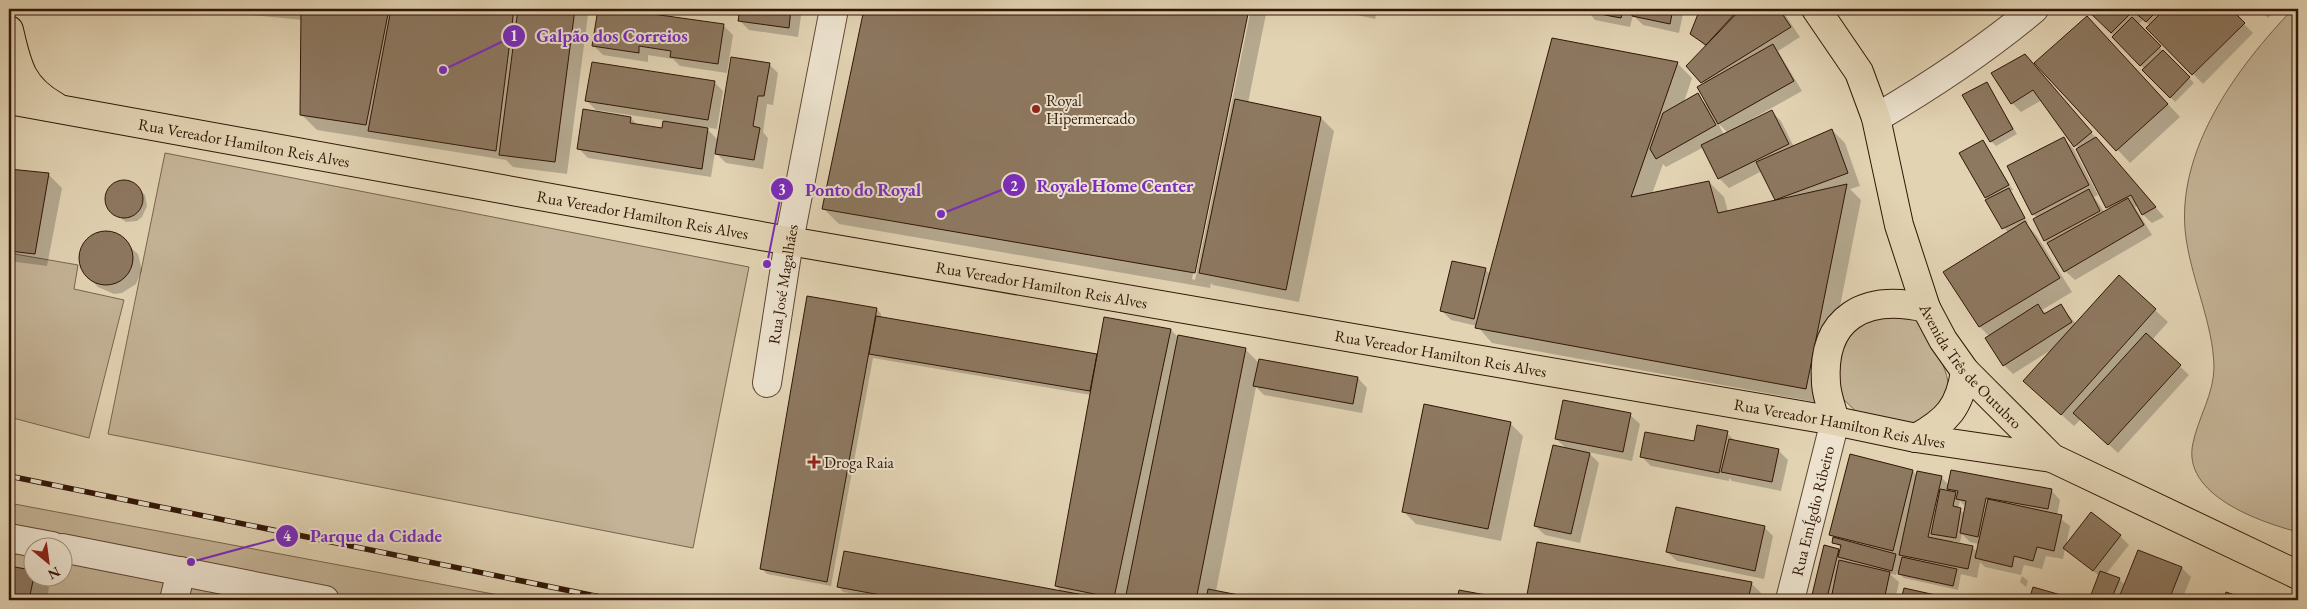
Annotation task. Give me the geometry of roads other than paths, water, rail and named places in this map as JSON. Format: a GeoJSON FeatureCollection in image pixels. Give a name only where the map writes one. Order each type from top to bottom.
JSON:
{"type":"FeatureCollection","features":[{"type":"Feature","properties":{"kind":"main road","name":"Avenida Três de Outubro"},"geometry":{"type":"LineString","coordinates":[[1816,9],[1859,72],[1876,118],[1899,225],[1926,308],[1944,340],[1965,371],[2052,458],[2298,575]]}},
{"type":"Feature","properties":{"kind":"main road"},"geometry":{"type":"LineString","coordinates":[[9,30],[17,65],[25,82],[45,101],[65,111]]}},
{"type":"Feature","properties":{"kind":"main road","name":"Rua Vereador Hamilton Reis Alves"},"geometry":{"type":"LineString","coordinates":[[21,102],[789,241],[1835,421],[1916,438],[2052,458]]}},
{"type":"Feature","properties":{"kind":"main road"},"geometry":{"type":"LineString","coordinates":[[1835,421],[1826,385],[1826,365],[1831,342],[1841,324],[1858,310],[1883,302],[1904,302],[1926,308]]}},
{"type":"Feature","properties":{"kind":"main road"},"geometry":{"type":"LineString","coordinates":[[1916,438],[1936,428],[1947,417],[1962,389],[1965,371]]}},
{"type":"Feature","properties":{"kind":"street","name":"Rua José Magalhães"},"geometry":{"type":"LineString","coordinates":[[767,383],[789,241],[834,9]]}},
{"type":"Feature","properties":{"kind":"street"},"geometry":{"type":"LineString","coordinates":[[1876,118],[1940,80],[2002,36],[2034,9]]}},
{"type":"Feature","properties":{"kind":"street","name":"Rua EmÍgdio Ribeiro"},"geometry":{"type":"LineString","coordinates":[[1790,600],[1835,421]]}},
{"type":"Feature","properties":{"kind":"street"},"geometry":{"type":"LineString","coordinates":[[9,538],[22,540]]}},
{"type":"Feature","properties":{"kind":"street"},"geometry":{"type":"LineString","coordinates":[[72,550],[325,600]]}},
{"type":"Feature","properties":{"kind":"street"},"geometry":{"type":"LineString","coordinates":[[174,600],[182,571]]}},
{"type":"Feature","properties":{"kind":"railway"},"geometry":{"type":"LineString","coordinates":[[9,476],[615,600]]}},
{"type":"Feature","properties":{"kind":"place","name":"Galpão dos Correios"},"geometry":{"type":"Point","coordinates":[443,70]}},
{"type":"Feature","properties":{"kind":"place","name":"Royal Hipermercado"},"geometry":{"type":"Point","coordinates":[1036,109]}},
{"type":"Feature","properties":{"kind":"place","name":"Royale Home Center"},"geometry":{"type":"Point","coordinates":[941,214]}},
{"type":"Feature","properties":{"kind":"place","name":"Ponto do Royal"},"geometry":{"type":"Point","coordinates":[767,264]}},
{"type":"Feature","properties":{"kind":"place","name":"Droga Raia"},"geometry":{"type":"Point","coordinates":[814,462]}},
{"type":"Feature","properties":{"kind":"place","name":"Parque da Cidade"},"geometry":{"type":"Point","coordinates":[191,562]}}]}
